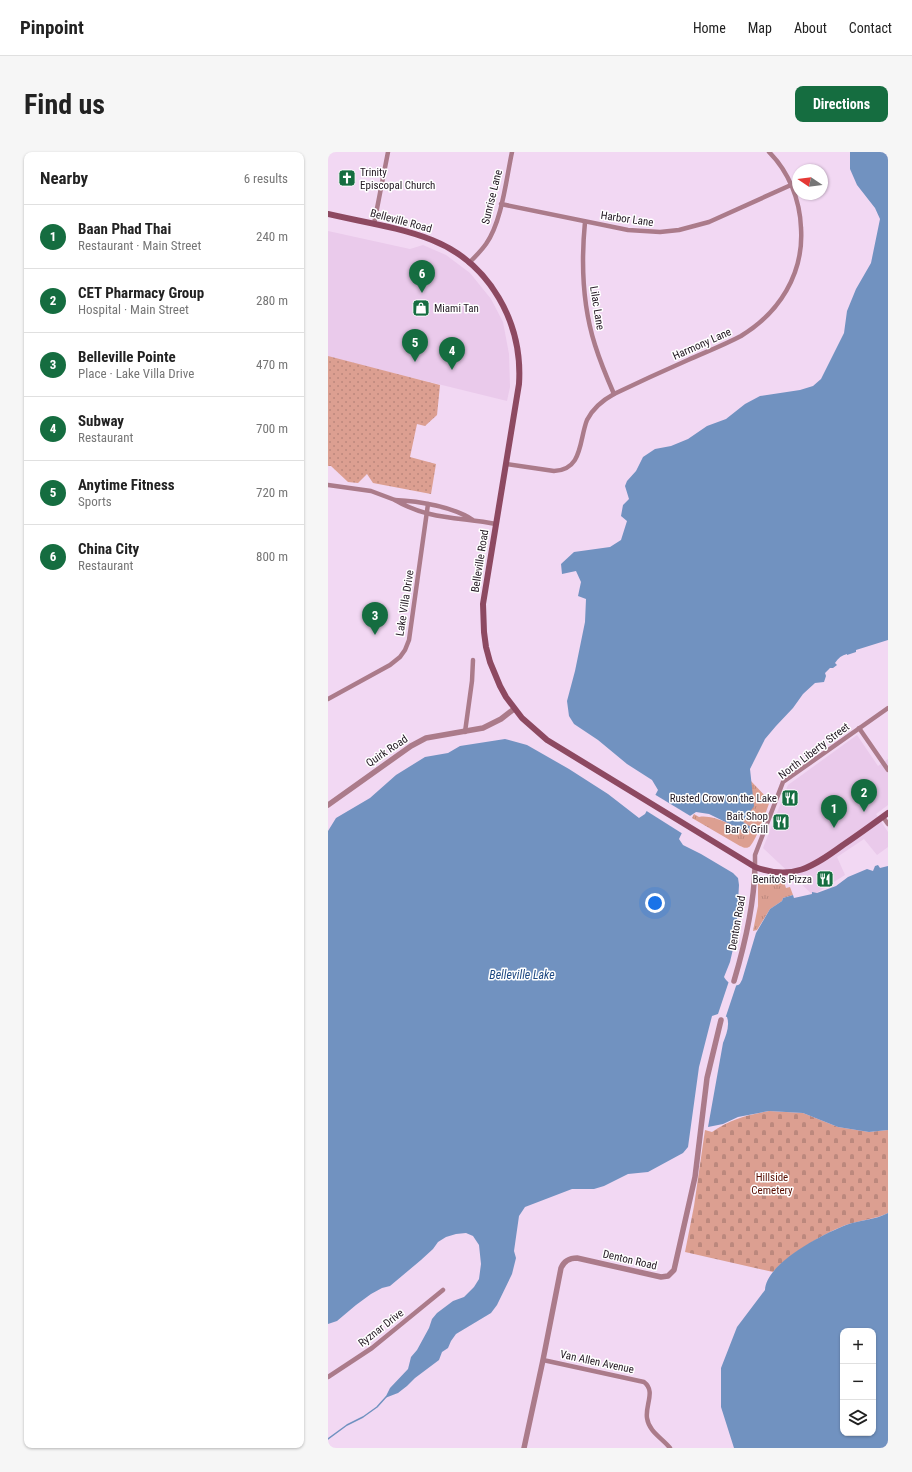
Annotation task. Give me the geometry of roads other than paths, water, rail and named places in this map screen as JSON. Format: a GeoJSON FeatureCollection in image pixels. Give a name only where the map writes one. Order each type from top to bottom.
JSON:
{"type":"FeatureCollection","features":[{"type":"Feature","properties":{"kind":"main road","name":"Belleville Road"},"geometry":{"type":"LineString","coordinates":[[328,214],[414,233],[453,250],[487,280],[501,300],[511,321],[517,345],[519,384],[483,604],[486,647],[494,674],[514,709],[530,726],[547,740],[649,804],[755,867],[769,872],[796,872],[814,866],[885,815]]}},
{"type":"Feature","properties":{"kind":"street"},"geometry":{"type":"LineString","coordinates":[[374,224],[388,152]]}},
{"type":"Feature","properties":{"kind":"street","name":"Sunrise Lane"},"geometry":{"type":"LineString","coordinates":[[469,263],[482,249],[490,237],[496,222],[512,152]]}},
{"type":"Feature","properties":{"kind":"street","name":"Harmony Lane"},"geometry":{"type":"LineString","coordinates":[[506,464],[554,471],[568,467],[574,462],[579,453],[585,426],[590,415],[601,403],[614,394],[739,337],[759,324],[774,308],[791,281],[797,266],[802,234],[800,215],[791,185],[780,165],[769,152]]}},
{"type":"Feature","properties":{"kind":"street","name":"Harbor Lane"},"geometry":{"type":"LineString","coordinates":[[501,204],[639,232],[660,232],[679,230],[710,222],[791,185]]}},
{"type":"Feature","properties":{"kind":"street","name":"Lilac Lane"},"geometry":{"type":"LineString","coordinates":[[585,222],[582,265],[587,310],[595,345],[614,394]]}},
{"type":"Feature","properties":{"kind":"street"},"geometry":{"type":"LineString","coordinates":[[328,485],[371,491],[427,514],[496,524]]}},
{"type":"Feature","properties":{"kind":"street"},"geometry":{"type":"LineString","coordinates":[[396,500],[428,504],[465,514],[474,520]]}},
{"type":"Feature","properties":{"kind":"street","name":"Lake Villa Drive"},"geometry":{"type":"LineString","coordinates":[[328,699],[390,665],[406,650],[410,638],[428,504]]}},
{"type":"Feature","properties":{"kind":"street"},"geometry":{"type":"LineString","coordinates":[[465,732],[472,681],[473,660]]}},
{"type":"Feature","properties":{"kind":"street","name":"North Liberty Street"},"geometry":{"type":"LineString","coordinates":[[755,867],[755,855],[783,782],[888,708]]}},
{"type":"Feature","properties":{"kind":"street","name":"Quirk Road"},"geometry":{"type":"LineString","coordinates":[[328,805],[410,746],[426,738],[465,732],[492,725],[514,709]]}},
{"type":"Feature","properties":{"kind":"street"},"geometry":{"type":"LineString","coordinates":[[859,728],[888,770]]}},
{"type":"Feature","properties":{"kind":"street"},"geometry":{"type":"LineString","coordinates":[[885,815],[888,824]]}},
{"type":"Feature","properties":{"kind":"street","name":"Denton Road"},"geometry":{"type":"LineString","coordinates":[[734,981],[742,956],[751,913],[755,867]]}},
{"type":"Feature","properties":{"kind":"street","name":"Denton Road"},"geometry":{"type":"LineString","coordinates":[[524,1448],[561,1268],[567,1260],[577,1258],[661,1277],[668,1276],[674,1270],[694,1177],[707,1078],[721,1020]]}},
{"type":"Feature","properties":{"kind":"street","name":"Ryznar Drive"},"geometry":{"type":"LineString","coordinates":[[328,1377],[372,1348],[443,1290]]}},
{"type":"Feature","properties":{"kind":"street","name":"Van Allen Avenue"},"geometry":{"type":"LineString","coordinates":[[543,1360],[641,1380],[647,1385],[650,1392],[647,1412],[649,1423],[654,1433],[670,1448]]}},
{"type":"Feature","properties":{"kind":"water","name":"Belleville Lake"},"geometry":{"type":"Polygon","coordinates":[[[850,152],[888,152],[888,640],[856,650],[856,652],[847,655],[845,654],[840,657],[835,663],[837,665],[830,668],[825,673],[826,676],[824,682],[815,683],[803,694],[793,708],[765,739],[750,769],[754,806],[743,822],[751,827],[748,833],[709,814],[696,812],[690,816],[679,839],[683,845],[733,873],[738,878],[739,885],[736,936],[730,962],[724,977],[728,982],[734,985],[739,985],[742,980],[756,933],[770,909],[782,901],[783,898],[793,895],[794,898],[812,894],[812,892],[817,893],[836,886],[848,877],[867,869],[873,871],[875,866],[878,865],[880,868],[888,866],[888,1130],[869,1132],[838,1127],[803,1113],[769,1111],[738,1117],[723,1124],[708,1127],[723,1043],[728,1024],[727,1017],[718,1014],[712,1016],[699,1067],[688,1147],[683,1153],[648,1172],[628,1174],[604,1186],[594,1189],[572,1189],[525,1207],[519,1216],[514,1251],[516,1258],[512,1274],[497,1305],[491,1313],[456,1334],[448,1348],[442,1352],[439,1360],[398,1393],[385,1398],[390,1388],[408,1369],[411,1357],[417,1350],[429,1328],[432,1319],[437,1313],[453,1301],[464,1297],[474,1287],[479,1279],[481,1264],[479,1245],[473,1236],[466,1233],[446,1237],[438,1242],[421,1260],[390,1286],[382,1288],[371,1294],[337,1321],[328,1324],[328,831],[336,818],[370,798],[396,775],[425,757],[448,753],[460,746],[505,739],[527,745],[569,769],[608,794],[639,818],[645,814],[658,790],[652,780],[627,764],[598,740],[574,724],[569,716],[567,701],[585,622],[586,599],[578,596],[581,582],[576,571],[562,574],[561,564],[574,552],[610,547],[621,540],[627,521],[621,516],[623,505],[629,499],[625,486],[627,481],[636,471],[643,457],[655,449],[671,446],[688,439],[707,426],[726,419],[745,404],[760,396],[800,390],[813,386],[821,379],[844,333],[847,311],[856,289],[871,263],[880,219],[875,208],[857,185],[850,169],[850,152]]]}},
{"type":"Feature","properties":{"kind":"water"},"geometry":{"type":"Polygon","coordinates":[[[888,1213],[888,1448],[734,1448],[721,1407],[721,1368],[737,1327],[765,1290],[768,1280],[775,1270],[785,1260],[811,1242],[836,1229],[851,1223],[873,1219],[888,1213]]]}},
{"type":"Feature","properties":{"kind":"waterway"},"geometry":{"type":"LineString","coordinates":[[328,1439],[347,1425],[363,1417],[377,1407],[386,1397]]}},
{"type":"Feature","properties":{"kind":"place","name":"Trinity Episcopal Church"},"geometry":{"type":"Point","coordinates":[347,178]}},
{"type":"Feature","properties":{"kind":"place","name":"China City"},"geometry":{"type":"Point","coordinates":[422,293]}},
{"type":"Feature","properties":{"kind":"place","name":"Miami Tan"},"geometry":{"type":"Point","coordinates":[421,308]}},
{"type":"Feature","properties":{"kind":"place","name":"Anytime Fitness"},"geometry":{"type":"Point","coordinates":[415,362]}},
{"type":"Feature","properties":{"kind":"place","name":"Subway"},"geometry":{"type":"Point","coordinates":[452,370]}},
{"type":"Feature","properties":{"kind":"place","name":"Belleville Pointe"},"geometry":{"type":"Point","coordinates":[375,635]}},
{"type":"Feature","properties":{"kind":"place","name":"Rusted Crow on the Lake"},"geometry":{"type":"Point","coordinates":[790,798]}},
{"type":"Feature","properties":{"kind":"place","name":"CET Pharmacy Group"},"geometry":{"type":"Point","coordinates":[864,812]}},
{"type":"Feature","properties":{"kind":"place","name":"Bait Shop Bar & Grill"},"geometry":{"type":"Point","coordinates":[781,822]}},
{"type":"Feature","properties":{"kind":"place","name":"Baan Phad Thai"},"geometry":{"type":"Point","coordinates":[834,828]}},
{"type":"Feature","properties":{"kind":"place","name":"Benito's Pizza"},"geometry":{"type":"Point","coordinates":[825,879]}},
{"type":"Feature","properties":{"kind":"park label","name":"Hillside Cemetery"},"geometry":{"type":"Point","coordinates":[772,1183]}}]}
